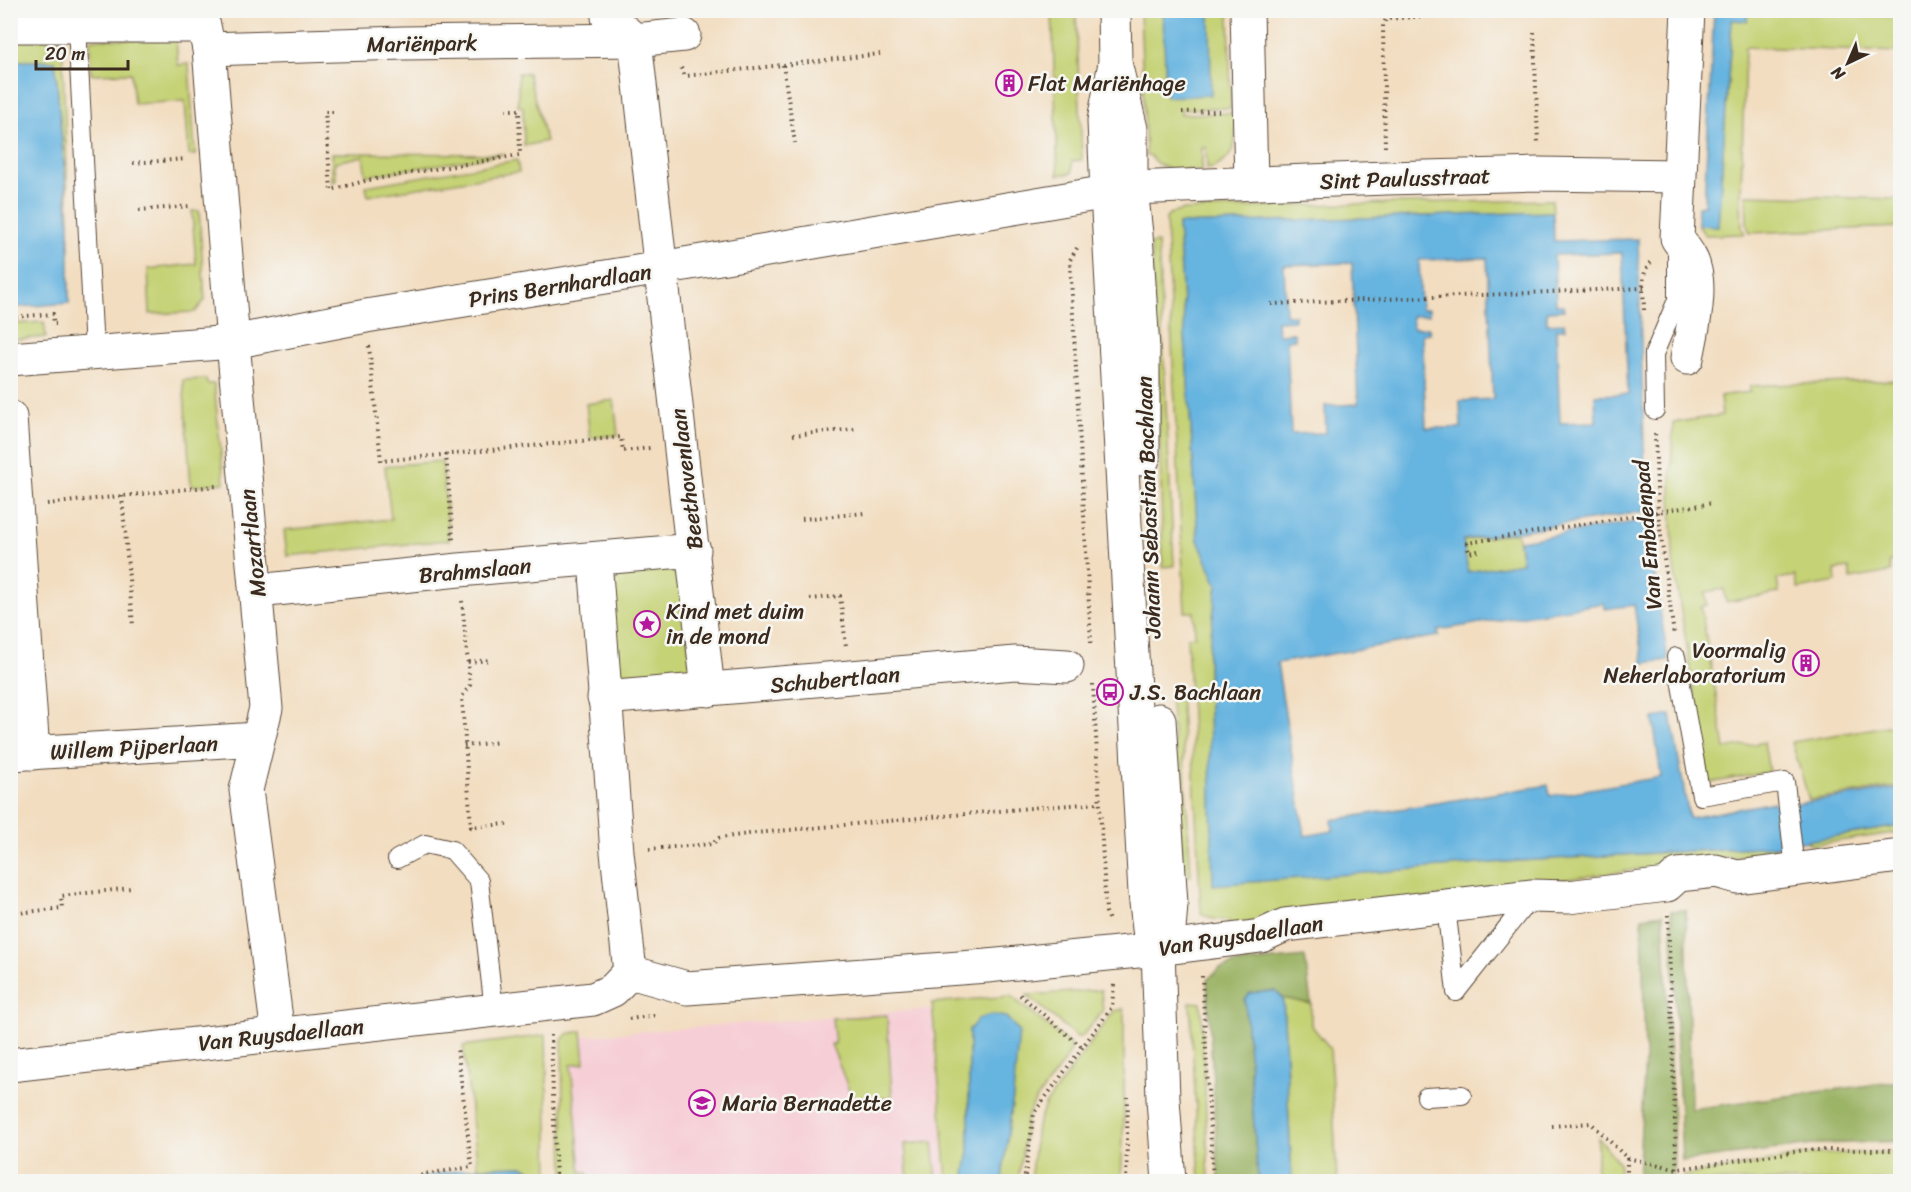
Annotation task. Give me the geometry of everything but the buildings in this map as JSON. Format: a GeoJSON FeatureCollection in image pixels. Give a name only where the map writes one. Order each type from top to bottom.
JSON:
{"type":"FeatureCollection","features":[{"type":"Feature","properties":{"kind":"street"},"geometry":{"type":"LineString","coordinates":[[608,10],[608,17],[662,37],[661,268]]}},
{"type":"Feature","properties":{"kind":"street","name":"Johann Sebastian Bachlaan"},"geometry":{"type":"LineString","coordinates":[[1114,10],[1115,63],[1104,121],[1119,190],[1146,905],[1149,929],[1158,949],[1163,1099],[1169,1182]]}},
{"type":"Feature","properties":{"kind":"street"},"geometry":{"type":"LineString","coordinates":[[1247,10],[1251,182]]}},
{"type":"Feature","properties":{"kind":"street"},"geometry":{"type":"LineString","coordinates":[[1687,358],[1696,308],[1696,278],[1694,266],[1677,238],[1688,10]]}},
{"type":"Feature","properties":{"kind":"street"},"geometry":{"type":"LineString","coordinates":[[10,26],[77,26],[168,18],[204,26],[209,49]]}},
{"type":"Feature","properties":{"kind":"street","name":"Mariënpark"},"geometry":{"type":"LineString","coordinates":[[209,49],[662,37]]}},
{"type":"Feature","properties":{"kind":"street","name":"Mozartlaan"},"geometry":{"type":"LineString","coordinates":[[209,49],[266,708],[246,790],[278,1034]]}},
{"type":"Feature","properties":{"kind":"street","name":"Sint Paulusstraat"},"geometry":{"type":"LineString","coordinates":[[1119,190],[1251,182],[1539,174],[1679,176]]}},
{"type":"Feature","properties":{"kind":"street","name":"Prins Bernhardlaan"},"geometry":{"type":"LineString","coordinates":[[10,359],[233,342],[366,316],[1119,190]]}},
{"type":"Feature","properties":{"kind":"street","name":"Beethovenlaan"},"geometry":{"type":"LineString","coordinates":[[661,268],[708,690]]}},
{"type":"Feature","properties":{"kind":"street"},"geometry":{"type":"LineString","coordinates":[[10,417],[22,754]]}},
{"type":"Feature","properties":{"kind":"street","name":"Brahmslaan"},"geometry":{"type":"LineString","coordinates":[[257,591],[457,570],[694,550]]}},
{"type":"Feature","properties":{"kind":"street"},"geometry":{"type":"LineString","coordinates":[[595,560],[617,852],[630,972]]}},
{"type":"Feature","properties":{"kind":"street","name":"Schubertlaan"},"geometry":{"type":"LineString","coordinates":[[604,698],[1015,663],[1084,663]]}},
{"type":"Feature","properties":{"kind":"street","name":"Willem Pijperlaan"},"geometry":{"type":"LineString","coordinates":[[22,754],[258,739]]}},
{"type":"Feature","properties":{"kind":"street","name":"Van Ruysdaellaan"},"geometry":{"type":"LineString","coordinates":[[10,1065],[593,999],[613,990],[630,972],[687,988],[987,966],[1261,936],[1285,925],[1532,896],[1568,897],[1667,885],[1678,875],[1716,871],[1737,876],[1793,856],[1900,856]]}},
{"type":"Feature","properties":{"kind":"lane"},"geometry":{"type":"LineString","coordinates":[[77,26],[94,351]]}},
{"type":"Feature","properties":{"kind":"lane"},"geometry":{"type":"LineString","coordinates":[[1655,410],[1654,354],[1677,300],[1677,238]]}},
{"type":"Feature","properties":{"kind":"lane"},"geometry":{"type":"LineString","coordinates":[[1676,657],[1701,796],[1785,782],[1793,856]]}},
{"type":"Feature","properties":{"kind":"lane"},"geometry":{"type":"LineString","coordinates":[[397,859],[425,844],[452,850],[479,881],[494,1010]]}},
{"type":"Feature","properties":{"kind":"lane"},"geometry":{"type":"LineString","coordinates":[[1446,907],[1456,992],[1532,896]]}},
{"type":"Feature","properties":{"kind":"lane"},"geometry":{"type":"LineString","coordinates":[[1426,1098],[1462,1095]]}},
{"type":"Feature","properties":{"kind":"path"},"geometry":{"type":"LineString","coordinates":[[1386,178],[1383,25],[1386,19],[1443,15]]}},
{"type":"Feature","properties":{"kind":"path"},"geometry":{"type":"LineString","coordinates":[[1534,33],[1539,174]]}},
{"type":"Feature","properties":{"kind":"path"},"geometry":{"type":"LineString","coordinates":[[662,37],[685,76],[880,54]]}},
{"type":"Feature","properties":{"kind":"path"},"geometry":{"type":"LineString","coordinates":[[783,65],[795,143]]}},
{"type":"Feature","properties":{"kind":"path"},"geometry":{"type":"LineString","coordinates":[[333,112],[325,112],[330,190],[369,180],[520,155],[519,110],[506,110]]}},
{"type":"Feature","properties":{"kind":"path"},"geometry":{"type":"LineString","coordinates":[[133,163],[218,156]]}},
{"type":"Feature","properties":{"kind":"path"},"geometry":{"type":"LineString","coordinates":[[139,210],[222,204]]}},
{"type":"Feature","properties":{"kind":"path"},"geometry":{"type":"LineString","coordinates":[[1024,1182],[1034,1113],[1112,1007],[1118,953],[1106,912],[1100,803],[1084,663],[1070,260],[1079,245]]}},
{"type":"Feature","properties":{"kind":"path"},"geometry":{"type":"LineString","coordinates":[[1643,280],[1646,267]]}},
{"type":"Feature","properties":{"kind":"path"},"geometry":{"type":"LineString","coordinates":[[1271,304],[1644,288]]}},
{"type":"Feature","properties":{"kind":"path"},"geometry":{"type":"LineString","coordinates":[[10,317],[53,314],[54,324],[61,323]]}},
{"type":"Feature","properties":{"kind":"path"},"geometry":{"type":"LineString","coordinates":[[366,316],[381,461],[621,437],[623,451],[681,444]]}},
{"type":"Feature","properties":{"kind":"path","name":"Van Embdenpad"},"geometry":{"type":"LineString","coordinates":[[1655,410],[1658,513],[1676,657]]}},
{"type":"Feature","properties":{"kind":"path"},"geometry":{"type":"LineString","coordinates":[[794,435],[855,429]]}},
{"type":"Feature","properties":{"kind":"path"},"geometry":{"type":"LineString","coordinates":[[446,454],[470,686],[462,696],[471,827],[507,824]]}},
{"type":"Feature","properties":{"kind":"path"},"geometry":{"type":"LineString","coordinates":[[15,507],[246,482]]}},
{"type":"Feature","properties":{"kind":"path"},"geometry":{"type":"LineString","coordinates":[[122,496],[133,626]]}},
{"type":"Feature","properties":{"kind":"path"},"geometry":{"type":"LineString","coordinates":[[1478,551],[1469,553],[1467,543],[1713,503]]}},
{"type":"Feature","properties":{"kind":"path"},"geometry":{"type":"LineString","coordinates":[[802,519],[865,513]]}},
{"type":"Feature","properties":{"kind":"path"},"geometry":{"type":"LineString","coordinates":[[810,599],[840,596],[851,678]]}},
{"type":"Feature","properties":{"kind":"path"},"geometry":{"type":"LineString","coordinates":[[468,662],[490,660]]}},
{"type":"Feature","properties":{"kind":"path"},"geometry":{"type":"LineString","coordinates":[[464,746],[500,742]]}},
{"type":"Feature","properties":{"kind":"path"},"geometry":{"type":"LineString","coordinates":[[617,852],[712,844],[719,838],[756,833],[1100,803]]}},
{"type":"Feature","properties":{"kind":"path"},"geometry":{"type":"LineString","coordinates":[[1667,885],[1677,1182]]}},
{"type":"Feature","properties":{"kind":"path"},"geometry":{"type":"LineString","coordinates":[[10,914],[62,908],[61,896],[131,888]]}},
{"type":"Feature","properties":{"kind":"path"},"geometry":{"type":"LineString","coordinates":[[1201,943],[1213,1182]]}},
{"type":"Feature","properties":{"kind":"path"},"geometry":{"type":"LineString","coordinates":[[1016,991],[1082,1047]]}},
{"type":"Feature","properties":{"kind":"path"},"geometry":{"type":"LineString","coordinates":[[551,1004],[556,1182]]}},
{"type":"Feature","properties":{"kind":"path"},"geometry":{"type":"LineString","coordinates":[[404,1182],[425,1174],[472,1167],[453,1015]]}},
{"type":"Feature","properties":{"kind":"path"},"geometry":{"type":"LineString","coordinates":[[1552,1126],[1591,1123],[1627,1158],[1678,1168],[1806,1150],[1900,1150]]}},
{"type":"Feature","properties":{"kind":"path"},"geometry":{"type":"LineString","coordinates":[[1627,1158],[1627,1182]]}},
{"type":"Feature","properties":{"kind":"shaded area"},"geometry":{"type":"Polygon","coordinates":[[[931,1009],[944,1181],[589,1181],[588,1173],[581,1172],[571,1065],[585,1063],[582,1036],[931,1009]]]}},
{"type":"Feature","properties":{"kind":"green space"},"geometry":{"type":"Polygon","coordinates":[[[1748,10],[1900,16],[1900,52],[1745,47],[1741,195],[1742,228],[1745,234],[1705,235],[1698,225],[1718,226],[1732,20],[1747,21],[1748,10]]]}},
{"type":"Feature","properties":{"kind":"green space"},"geometry":{"type":"Polygon","coordinates":[[[1052,11],[1076,11],[1082,160],[1072,161],[1072,173],[1058,175],[1052,11]]]}},
{"type":"Feature","properties":{"kind":"green space"},"geometry":{"type":"Polygon","coordinates":[[[1140,11],[1229,11],[1231,108],[1181,109],[1181,114],[1236,113],[1236,135],[1231,154],[1214,168],[1207,169],[1206,147],[1202,148],[1202,170],[1167,168],[1155,162],[1150,156],[1146,156],[1140,11]]]}},
{"type":"Feature","properties":{"kind":"green space"},"geometry":{"type":"Polygon","coordinates":[[[11,39],[62,39],[69,224],[55,61],[11,61],[11,39]]]}},
{"type":"Feature","properties":{"kind":"green space"},"geometry":{"type":"Polygon","coordinates":[[[90,39],[176,39],[178,65],[189,64],[195,155],[189,155],[185,101],[134,104],[131,73],[91,74],[90,39]]]}},
{"type":"Feature","properties":{"kind":"green space"},"geometry":{"type":"Polygon","coordinates":[[[518,73],[528,73],[546,141],[524,146],[523,107],[518,106],[518,73]]]}},
{"type":"Feature","properties":{"kind":"green space"},"geometry":{"type":"Polygon","coordinates":[[[332,153],[505,154],[366,176],[363,156],[335,162],[336,181],[332,182],[332,153]]]}},
{"type":"Feature","properties":{"kind":"green space"},"geometry":{"type":"Polygon","coordinates":[[[517,160],[519,172],[368,196],[366,186],[517,160]]]}},
{"type":"Feature","properties":{"kind":"green space"},"geometry":{"type":"Polygon","coordinates":[[[1746,195],[1900,199],[1900,227],[1750,233],[1747,225],[1746,195]]]}},
{"type":"Feature","properties":{"kind":"green space"},"geometry":{"type":"Polygon","coordinates":[[[1552,200],[1553,212],[1178,224],[1198,540],[1217,585],[1208,658],[1213,884],[1518,861],[1776,846],[1774,851],[1230,925],[1228,920],[1213,919],[1201,913],[1187,637],[1195,636],[1194,612],[1185,612],[1166,219],[1169,214],[1184,210],[1552,200]]]}},
{"type":"Feature","properties":{"kind":"green space"},"geometry":{"type":"Polygon","coordinates":[[[192,211],[199,211],[205,300],[195,312],[150,314],[148,269],[196,264],[192,211]]]}},
{"type":"Feature","properties":{"kind":"green space"},"geometry":{"type":"Polygon","coordinates":[[[1158,243],[1174,566],[1163,567],[1158,375],[1151,244],[1158,243]]]}},
{"type":"Feature","properties":{"kind":"green space"},"geometry":{"type":"Polygon","coordinates":[[[44,322],[46,337],[11,340],[11,324],[44,322]]]}},
{"type":"Feature","properties":{"kind":"green space"},"geometry":{"type":"Polygon","coordinates":[[[206,379],[207,384],[214,384],[224,483],[191,486],[183,380],[206,379]]]}},
{"type":"Feature","properties":{"kind":"green space"},"geometry":{"type":"Polygon","coordinates":[[[1900,380],[1900,560],[1889,562],[1891,572],[1851,579],[1849,568],[1835,570],[1836,582],[1798,589],[1795,576],[1777,579],[1779,593],[1726,602],[1724,589],[1705,592],[1707,605],[1701,607],[1725,749],[1764,742],[1769,772],[1709,783],[1673,562],[1671,478],[1673,423],[1722,415],[1720,396],[1750,392],[1750,386],[1900,380]]]}},
{"type":"Feature","properties":{"kind":"green space"},"geometry":{"type":"Polygon","coordinates":[[[614,400],[618,435],[590,438],[586,404],[614,400]]]}},
{"type":"Feature","properties":{"kind":"green space"},"geometry":{"type":"Polygon","coordinates":[[[442,461],[449,540],[287,556],[284,530],[391,519],[385,466],[442,461]]]}},
{"type":"Feature","properties":{"kind":"green space"},"geometry":{"type":"Polygon","coordinates":[[[1517,532],[1522,563],[1468,572],[1463,541],[1517,532]]]}},
{"type":"Feature","properties":{"kind":"green space"},"geometry":{"type":"Polygon","coordinates":[[[660,564],[672,569],[681,581],[691,663],[687,673],[677,679],[636,684],[618,674],[608,590],[612,583],[623,574],[636,568],[660,564]]]}},
{"type":"Feature","properties":{"kind":"green space"},"geometry":{"type":"Polygon","coordinates":[[[1180,691],[1191,876],[1184,876],[1170,692],[1180,691]]]}},
{"type":"Feature","properties":{"kind":"green space"},"geometry":{"type":"Polygon","coordinates":[[[1900,724],[1900,786],[1809,800],[1792,742],[1900,724]]]}},
{"type":"Feature","properties":{"kind":"green space"},"geometry":{"type":"Polygon","coordinates":[[[1900,826],[1900,832],[1811,845],[1806,841],[1900,826]]]}},
{"type":"Feature","properties":{"kind":"green space"},"geometry":{"type":"Polygon","coordinates":[[[1686,910],[1691,1109],[1900,1081],[1900,1141],[1820,1144],[1682,1161],[1671,911],[1686,910]]]}},
{"type":"Feature","properties":{"kind":"green space"},"geometry":{"type":"Polygon","coordinates":[[[1663,914],[1674,1145],[1673,1181],[1638,1181],[1645,1058],[1642,917],[1663,914]]]}},
{"type":"Feature","properties":{"kind":"green space"},"geometry":{"type":"Polygon","coordinates":[[[1305,957],[1311,1004],[1283,998],[1274,991],[1245,1000],[1258,1181],[1219,1181],[1207,980],[1219,969],[1235,964],[1305,957]]]}},
{"type":"Feature","properties":{"kind":"green space"},"geometry":{"type":"Polygon","coordinates":[[[1101,990],[1103,1011],[1081,1037],[1077,1037],[1027,995],[1101,990]]]}},
{"type":"Feature","properties":{"kind":"green space"},"geometry":{"type":"Polygon","coordinates":[[[1011,996],[1070,1044],[1070,1053],[1034,1103],[1027,1117],[1018,1181],[1001,1181],[1013,1097],[969,1030],[969,1151],[964,1181],[947,1181],[932,1003],[1011,996]]]}},
{"type":"Feature","properties":{"kind":"green space"},"geometry":{"type":"Polygon","coordinates":[[[1283,998],[1311,1004],[1311,1025],[1330,1048],[1337,1181],[1292,1181],[1283,998]]]}},
{"type":"Feature","properties":{"kind":"green space"},"geometry":{"type":"Polygon","coordinates":[[[1190,1002],[1201,1003],[1209,1181],[1200,1181],[1190,1002]]]}},
{"type":"Feature","properties":{"kind":"green space"},"geometry":{"type":"Polygon","coordinates":[[[1124,1009],[1124,1116],[1121,1181],[1030,1181],[1037,1126],[1045,1105],[1114,1011],[1124,1009]]]}},
{"type":"Feature","properties":{"kind":"green space"},"geometry":{"type":"Polygon","coordinates":[[[887,1015],[892,1097],[854,1103],[831,1044],[835,1044],[832,1018],[887,1015]]]}},
{"type":"Feature","properties":{"kind":"green space"},"geometry":{"type":"Polygon","coordinates":[[[582,1031],[585,1063],[571,1065],[581,1172],[588,1172],[589,1181],[564,1181],[562,1040],[567,1034],[582,1031]]]}},
{"type":"Feature","properties":{"kind":"green space"},"geometry":{"type":"Polygon","coordinates":[[[546,1035],[549,1181],[529,1177],[529,1170],[522,1166],[478,1167],[463,1046],[546,1035]]]}},
{"type":"Feature","properties":{"kind":"green space"},"geometry":{"type":"Polygon","coordinates":[[[1598,1137],[1619,1163],[1619,1181],[1575,1181],[1575,1179],[1596,1178],[1598,1137]]]}},
{"type":"Feature","properties":{"kind":"green space"},"geometry":{"type":"Polygon","coordinates":[[[933,1142],[937,1181],[908,1181],[905,1144],[933,1142]]]}},
{"type":"Feature","properties":{"kind":"green space"},"geometry":{"type":"Polygon","coordinates":[[[1900,1152],[1900,1181],[1683,1181],[1683,1176],[1811,1154],[1900,1152]]]}},
{"type":"Feature","properties":{"kind":"water"},"geometry":{"type":"Polygon","coordinates":[[[1769,10],[1900,10],[1900,16],[1769,11],[1769,10]]]}},
{"type":"Feature","properties":{"kind":"water"},"geometry":{"type":"Polygon","coordinates":[[[1163,11],[1210,11],[1211,95],[1166,97],[1163,11]]]}},
{"type":"Feature","properties":{"kind":"water"},"geometry":{"type":"Polygon","coordinates":[[[1714,11],[1748,11],[1747,21],[1732,20],[1718,226],[1698,225],[1698,206],[1704,205],[1714,11]]]}},
{"type":"Feature","properties":{"kind":"water"},"geometry":{"type":"Polygon","coordinates":[[[11,61],[55,61],[69,224],[69,303],[11,308],[11,61]]]}},
{"type":"Feature","properties":{"kind":"water"},"geometry":{"type":"Polygon","coordinates":[[[1553,212],[1554,241],[1638,239],[1646,511],[1463,540],[1468,572],[1522,563],[1519,541],[1646,520],[1668,660],[1643,663],[1634,605],[1605,609],[1604,603],[1438,630],[1439,636],[1277,663],[1305,836],[1333,831],[1332,820],[1548,785],[1550,796],[1661,777],[1653,718],[1671,715],[1689,818],[1774,802],[1776,807],[1900,788],[1900,826],[1776,846],[1518,861],[1213,885],[1208,658],[1217,585],[1198,540],[1178,224],[1553,212]],[[1622,253],[1554,255],[1556,305],[1563,305],[1564,310],[1547,311],[1547,324],[1564,323],[1565,329],[1556,329],[1560,423],[1596,422],[1595,395],[1628,394],[1622,253]],[[1487,258],[1419,260],[1421,309],[1429,309],[1429,315],[1412,316],[1413,328],[1429,328],[1430,333],[1422,334],[1426,428],[1461,428],[1460,401],[1493,399],[1487,258]],[[1352,263],[1284,265],[1286,315],[1294,315],[1294,320],[1277,321],[1278,334],[1294,333],[1295,339],[1287,340],[1291,434],[1326,433],[1325,406],[1358,404],[1352,263]]]}},
{"type":"Feature","properties":{"kind":"water"},"geometry":{"type":"Polygon","coordinates":[[[1275,991],[1283,998],[1292,1181],[1258,1181],[1245,1000],[1250,993],[1275,991]]]}},
{"type":"Feature","properties":{"kind":"water"},"geometry":{"type":"Polygon","coordinates":[[[992,1015],[1006,1017],[1019,1031],[1002,1180],[964,1181],[969,1151],[969,1030],[978,1019],[992,1015]]]}},
{"type":"Feature","properties":{"kind":"water"},"geometry":{"type":"Polygon","coordinates":[[[522,1166],[529,1170],[529,1177],[525,1181],[412,1181],[452,1171],[522,1166]]]}},
{"type":"Feature","properties":{"kind":"place","name":"Flat Mariënhage"},"geometry":{"type":"Point","coordinates":[1009,83]}},
{"type":"Feature","properties":{"kind":"place","name":"Kind met duim in de mond"},"geometry":{"type":"Point","coordinates":[647,624]}},
{"type":"Feature","properties":{"kind":"place","name":"Voormalig Neherlaboratorium"},"geometry":{"type":"Point","coordinates":[1806,663]}},
{"type":"Feature","properties":{"kind":"place","name":"J.S. Bachlaan"},"geometry":{"type":"Point","coordinates":[1110,692]}},
{"type":"Feature","properties":{"kind":"place","name":"Maria Bernadette"},"geometry":{"type":"Point","coordinates":[702,1103]}}]}
